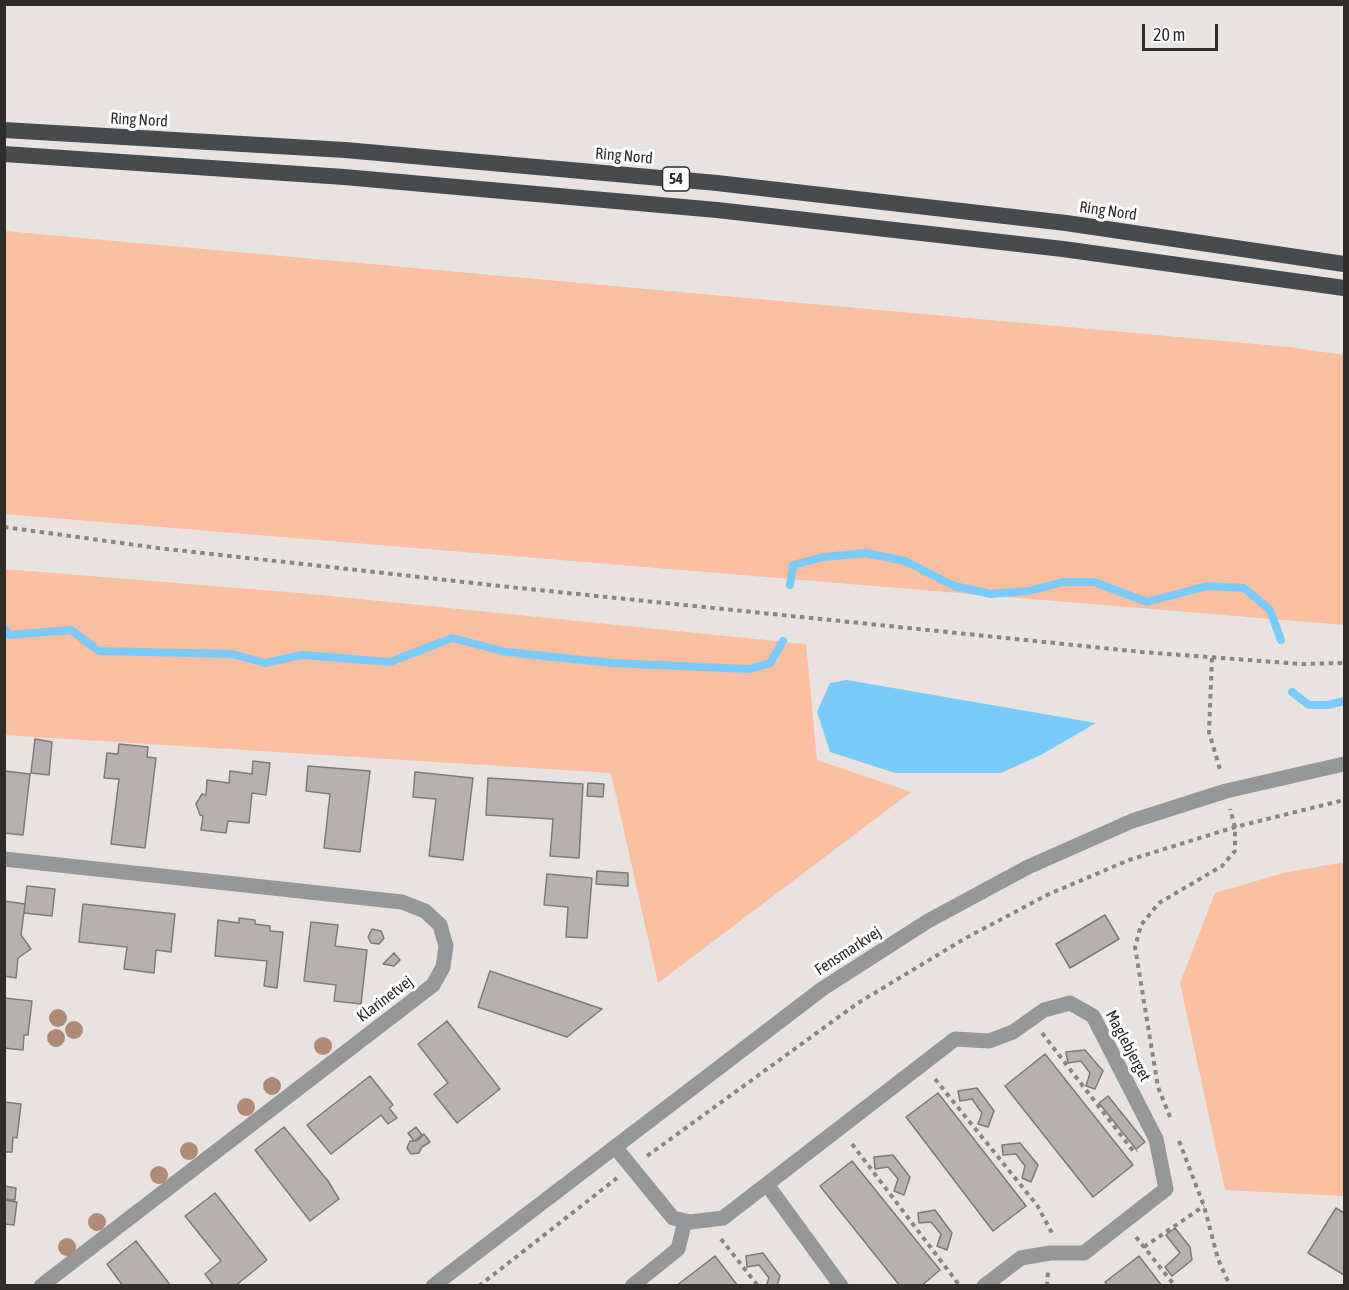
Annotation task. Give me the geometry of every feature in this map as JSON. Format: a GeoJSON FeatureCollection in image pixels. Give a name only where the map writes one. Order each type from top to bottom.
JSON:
{"type":"FeatureCollection","features":[{"type":"Feature","properties":{"kind":"highway","name":"Ring Nord"},"geometry":{"type":"LineString","coordinates":[[4,130],[345,150],[717,183],[1066,223],[1344,264]]}},
{"type":"Feature","properties":{"kind":"highway","name":"54"},"geometry":{"type":"LineString","coordinates":[[4,154],[344,177],[717,210],[1063,249],[1344,288]]}},
{"type":"Feature","properties":{"kind":"street","name":"Fensmarkvej"},"geometry":{"type":"LineString","coordinates":[[433,1286],[822,989],[928,921],[1028,867],[1132,821],[1226,791],[1344,764]]}},
{"type":"Feature","properties":{"kind":"street","name":"Klarinetvej"},"geometry":{"type":"LineString","coordinates":[[4,858],[402,902],[425,911],[440,925],[446,946],[443,967],[433,985],[41,1286]]}},
{"type":"Feature","properties":{"kind":"street","name":"Maglebjerget"},"geometry":{"type":"LineString","coordinates":[[685,1221],[723,1218],[768,1186],[955,1039],[989,1041],[1013,1032],[1044,1010],[1070,1003],[1093,1016],[1156,1139],[1166,1189],[1084,1253],[1061,1253],[1021,1258],[984,1286]]}},
{"type":"Feature","properties":{"kind":"street"},"geometry":{"type":"LineString","coordinates":[[615,1147],[673,1218],[685,1221],[678,1249],[632,1286]]}},
{"type":"Feature","properties":{"kind":"street"},"geometry":{"type":"LineString","coordinates":[[768,1186],[841,1286]]}},
{"type":"Feature","properties":{"kind":"path"},"geometry":{"type":"LineString","coordinates":[[4,527],[158,548],[507,587],[1212,658],[1301,664],[1344,663]]}},
{"type":"Feature","properties":{"kind":"path"},"geometry":{"type":"LineString","coordinates":[[1171,1119],[1158,1087],[1135,947],[1141,925],[1159,903],[1222,866],[1235,851],[1234,827],[1209,732],[1212,658]]}},
{"type":"Feature","properties":{"kind":"path"},"geometry":{"type":"LineString","coordinates":[[479,1286],[630,1168],[858,1003],[963,939],[1050,894],[1129,860],[1234,827],[1344,800]]}},
{"type":"Feature","properties":{"kind":"path"},"geometry":{"type":"LineString","coordinates":[[1031,1019],[1134,1152],[1156,1139]]}},
{"type":"Feature","properties":{"kind":"path"},"geometry":{"type":"LineString","coordinates":[[922,1064],[1037,1205],[1061,1253]]}},
{"type":"Feature","properties":{"kind":"path"},"geometry":{"type":"LineString","coordinates":[[840,1129],[960,1286]]}},
{"type":"Feature","properties":{"kind":"path"},"geometry":{"type":"LineString","coordinates":[[1175,1130],[1204,1206],[1218,1259],[1230,1286]]}},
{"type":"Feature","properties":{"kind":"path"},"geometry":{"type":"LineString","coordinates":[[1144,1247],[1198,1207],[1204,1206]]}},
{"type":"Feature","properties":{"kind":"path"},"geometry":{"type":"LineString","coordinates":[[706,1220],[758,1286]]}},
{"type":"Feature","properties":{"kind":"path"},"geometry":{"type":"LineString","coordinates":[[1124,1222],[1175,1286]]}},
{"type":"Feature","properties":{"kind":"shaded area"},"geometry":{"type":"Polygon","coordinates":[[[5,231],[1289,347],[1344,355],[1344,625],[5,514],[5,231]]]}},
{"type":"Feature","properties":{"kind":"shaded area"},"geometry":{"type":"Polygon","coordinates":[[[4,569],[300,593],[806,644],[817,760],[911,792],[658,983],[611,773],[5,735],[4,569]]]}},
{"type":"Feature","properties":{"kind":"shaded area"},"geometry":{"type":"Polygon","coordinates":[[[1344,862],[1344,1196],[1225,1190],[1180,983],[1215,893],[1283,873],[1344,862]]]}},
{"type":"Feature","properties":{"kind":"water"},"geometry":{"type":"Polygon","coordinates":[[[847,680],[1096,723],[1041,755],[1001,773],[895,773],[830,752],[817,712],[830,683],[847,680]]]}},
{"type":"Feature","properties":{"kind":"building"},"geometry":{"type":"Polygon","coordinates":[[[35,739],[52,742],[49,775],[31,773],[35,739]]]}},
{"type":"Feature","properties":{"kind":"building"},"geometry":{"type":"Polygon","coordinates":[[[119,744],[148,747],[147,757],[156,758],[145,848],[111,844],[119,779],[104,778],[107,753],[118,754],[119,744]]]}},
{"type":"Feature","properties":{"kind":"building"},"geometry":{"type":"Polygon","coordinates":[[[253,761],[270,763],[266,795],[252,793],[249,823],[228,821],[226,833],[201,830],[203,816],[200,815],[196,804],[202,794],[206,795],[207,780],[229,783],[230,771],[252,774],[253,761]]]}},
{"type":"Feature","properties":{"kind":"building"},"geometry":{"type":"Polygon","coordinates":[[[308,766],[370,771],[360,852],[324,848],[330,794],[306,791],[308,766]]]}},
{"type":"Feature","properties":{"kind":"building"},"geometry":{"type":"Polygon","coordinates":[[[4,771],[30,774],[23,835],[4,833],[4,771]]]}},
{"type":"Feature","properties":{"kind":"building"},"geometry":{"type":"Polygon","coordinates":[[[415,772],[473,778],[463,860],[429,856],[436,799],[413,797],[415,772]]]}},
{"type":"Feature","properties":{"kind":"building"},"geometry":{"type":"Polygon","coordinates":[[[488,778],[583,784],[579,858],[550,856],[553,819],[486,815],[488,778]]]}},
{"type":"Feature","properties":{"kind":"building"},"geometry":{"type":"Polygon","coordinates":[[[588,783],[604,784],[603,797],[587,796],[588,783]]]}},
{"type":"Feature","properties":{"kind":"building"},"geometry":{"type":"Polygon","coordinates":[[[597,871],[628,873],[628,886],[596,884],[597,871]]]}},
{"type":"Feature","properties":{"kind":"building"},"geometry":{"type":"Polygon","coordinates":[[[547,874],[592,878],[587,938],[566,937],[568,907],[544,905],[547,874]]]}},
{"type":"Feature","properties":{"kind":"building"},"geometry":{"type":"Polygon","coordinates":[[[27,886],[55,889],[52,916],[24,913],[27,886]]]}},
{"type":"Feature","properties":{"kind":"building"},"geometry":{"type":"Polygon","coordinates":[[[4,901],[25,904],[21,935],[31,949],[18,958],[16,978],[4,976],[4,901]]]}},
{"type":"Feature","properties":{"kind":"building"},"geometry":{"type":"Polygon","coordinates":[[[83,904],[175,914],[171,952],[156,950],[154,973],[124,969],[127,947],[79,942],[83,904]]]}},
{"type":"Feature","properties":{"kind":"building"},"geometry":{"type":"Polygon","coordinates":[[[1105,915],[1119,939],[1070,968],[1056,944],[1105,915]]]}},
{"type":"Feature","properties":{"kind":"building"},"geometry":{"type":"Polygon","coordinates":[[[239,918],[255,920],[255,924],[270,926],[270,931],[283,932],[277,988],[264,986],[267,961],[215,956],[218,920],[239,923],[239,918]]]}},
{"type":"Feature","properties":{"kind":"building"},"geometry":{"type":"Polygon","coordinates":[[[311,922],[338,925],[335,946],[367,950],[361,1004],[334,1001],[336,985],[304,981],[311,922]]]}},
{"type":"Feature","properties":{"kind":"building"},"geometry":{"type":"Polygon","coordinates":[[[372,929],[381,931],[384,938],[379,944],[371,943],[368,937],[372,929]]]}},
{"type":"Feature","properties":{"kind":"building"},"geometry":{"type":"Polygon","coordinates":[[[394,953],[400,960],[394,966],[383,964],[394,953]]]}},
{"type":"Feature","properties":{"kind":"building"},"geometry":{"type":"Polygon","coordinates":[[[490,971],[602,1009],[567,1037],[478,1007],[490,971]]]}},
{"type":"Feature","properties":{"kind":"building"},"geometry":{"type":"Polygon","coordinates":[[[4,998],[32,1001],[28,1035],[24,1035],[23,1050],[4,1048],[4,998]]]}},
{"type":"Feature","properties":{"kind":"building"},"geometry":{"type":"Polygon","coordinates":[[[447,1021],[500,1089],[457,1123],[434,1094],[448,1083],[418,1044],[447,1021]]]}},
{"type":"Feature","properties":{"kind":"building"},"geometry":{"type":"Polygon","coordinates":[[[1085,1050],[1103,1071],[1095,1089],[1086,1086],[1090,1073],[1081,1061],[1068,1063],[1066,1052],[1085,1050]]]}},
{"type":"Feature","properties":{"kind":"building"},"geometry":{"type":"Polygon","coordinates":[[[1045,1054],[1133,1165],[1093,1197],[1005,1086],[1045,1054]]]}},
{"type":"Feature","properties":{"kind":"building"},"geometry":{"type":"Polygon","coordinates":[[[370,1076],[393,1105],[389,1108],[397,1118],[388,1124],[381,1115],[331,1154],[307,1125],[370,1076]]]}},
{"type":"Feature","properties":{"kind":"building"},"geometry":{"type":"Polygon","coordinates":[[[977,1088],[994,1111],[988,1127],[978,1124],[982,1113],[972,1099],[960,1101],[958,1091],[977,1088]]]}},
{"type":"Feature","properties":{"kind":"building"},"geometry":{"type":"Polygon","coordinates":[[[938,1093],[1026,1206],[993,1231],[906,1117],[938,1093]]]}},
{"type":"Feature","properties":{"kind":"building"},"geometry":{"type":"Polygon","coordinates":[[[1108,1096],[1145,1142],[1136,1149],[1099,1103],[1108,1096]]]}},
{"type":"Feature","properties":{"kind":"building"},"geometry":{"type":"Polygon","coordinates":[[[4,1102],[21,1104],[17,1138],[13,1137],[12,1152],[4,1152],[4,1102]]]}},
{"type":"Feature","properties":{"kind":"building"},"geometry":{"type":"Polygon","coordinates":[[[284,1127],[328,1181],[339,1199],[310,1221],[255,1150],[284,1127]]]}},
{"type":"Feature","properties":{"kind":"building"},"geometry":{"type":"Polygon","coordinates":[[[416,1127],[422,1135],[414,1141],[408,1133],[416,1127]]]}},
{"type":"Feature","properties":{"kind":"building"},"geometry":{"type":"Polygon","coordinates":[[[424,1134],[430,1142],[422,1147],[419,1153],[411,1154],[407,1148],[410,1141],[417,1141],[424,1134]]]}},
{"type":"Feature","properties":{"kind":"building"},"geometry":{"type":"Polygon","coordinates":[[[1020,1143],[1038,1165],[1031,1182],[1022,1178],[1025,1166],[1016,1154],[1003,1155],[1002,1145],[1020,1143]]]}},
{"type":"Feature","properties":{"kind":"building"},"geometry":{"type":"Polygon","coordinates":[[[893,1155],[910,1177],[904,1195],[894,1191],[898,1179],[888,1167],[875,1169],[874,1157],[893,1155]]]}},
{"type":"Feature","properties":{"kind":"building"},"geometry":{"type":"Polygon","coordinates":[[[852,1161],[940,1270],[921,1286],[900,1286],[820,1186],[852,1161]]]}},
{"type":"Feature","properties":{"kind":"building"},"geometry":{"type":"Polygon","coordinates":[[[4,1186],[16,1188],[15,1200],[4,1199],[4,1186]]]}},
{"type":"Feature","properties":{"kind":"building"},"geometry":{"type":"Polygon","coordinates":[[[215,1193],[267,1260],[235,1286],[214,1286],[205,1274],[221,1261],[185,1216],[215,1193]]]}},
{"type":"Feature","properties":{"kind":"building"},"geometry":{"type":"Polygon","coordinates":[[[4,1200],[17,1202],[14,1225],[4,1224],[4,1200]]]}},
{"type":"Feature","properties":{"kind":"building"},"geometry":{"type":"Polygon","coordinates":[[[1336,1208],[1344,1213],[1344,1275],[1308,1253],[1336,1208]]]}},
{"type":"Feature","properties":{"kind":"building"},"geometry":{"type":"Polygon","coordinates":[[[935,1210],[952,1233],[947,1250],[937,1246],[941,1234],[931,1222],[919,1223],[918,1213],[935,1210]]]}},
{"type":"Feature","properties":{"kind":"building"},"geometry":{"type":"Polygon","coordinates":[[[1175,1228],[1190,1247],[1192,1260],[1172,1276],[1165,1267],[1180,1253],[1166,1235],[1175,1228]]]}},
{"type":"Feature","properties":{"kind":"building"},"geometry":{"type":"Polygon","coordinates":[[[136,1241],[171,1286],[123,1286],[107,1264],[136,1241]]]}},
{"type":"Feature","properties":{"kind":"building"},"geometry":{"type":"Polygon","coordinates":[[[763,1253],[780,1276],[777,1286],[766,1286],[769,1278],[759,1265],[747,1267],[746,1256],[763,1253]]]}},
{"type":"Feature","properties":{"kind":"building"},"geometry":{"type":"Polygon","coordinates":[[[715,1256],[738,1286],[676,1286],[715,1256]]]}},
{"type":"Feature","properties":{"kind":"building"},"geometry":{"type":"Polygon","coordinates":[[[1139,1256],[1162,1286],[1108,1286],[1105,1282],[1139,1256]]]}},
{"type":"Feature","properties":{"kind":"waterway"},"geometry":{"type":"LineString","coordinates":[[790,585],[793,565],[823,557],[866,553],[905,561],[954,586],[991,594],[1029,591],[1063,582],[1094,582],[1147,602],[1207,586],[1244,588],[1270,610],[1281,640]]}},
{"type":"Feature","properties":{"kind":"waterway"},"geometry":{"type":"LineString","coordinates":[[4,628],[9,635],[71,630],[99,651],[232,654],[265,663],[302,655],[390,662],[452,638],[506,652],[612,663],[749,669],[770,663],[783,641]]}},
{"type":"Feature","properties":{"kind":"waterway"},"geometry":{"type":"LineString","coordinates":[[1292,692],[1309,705],[1328,705],[1344,701]]}}]}
